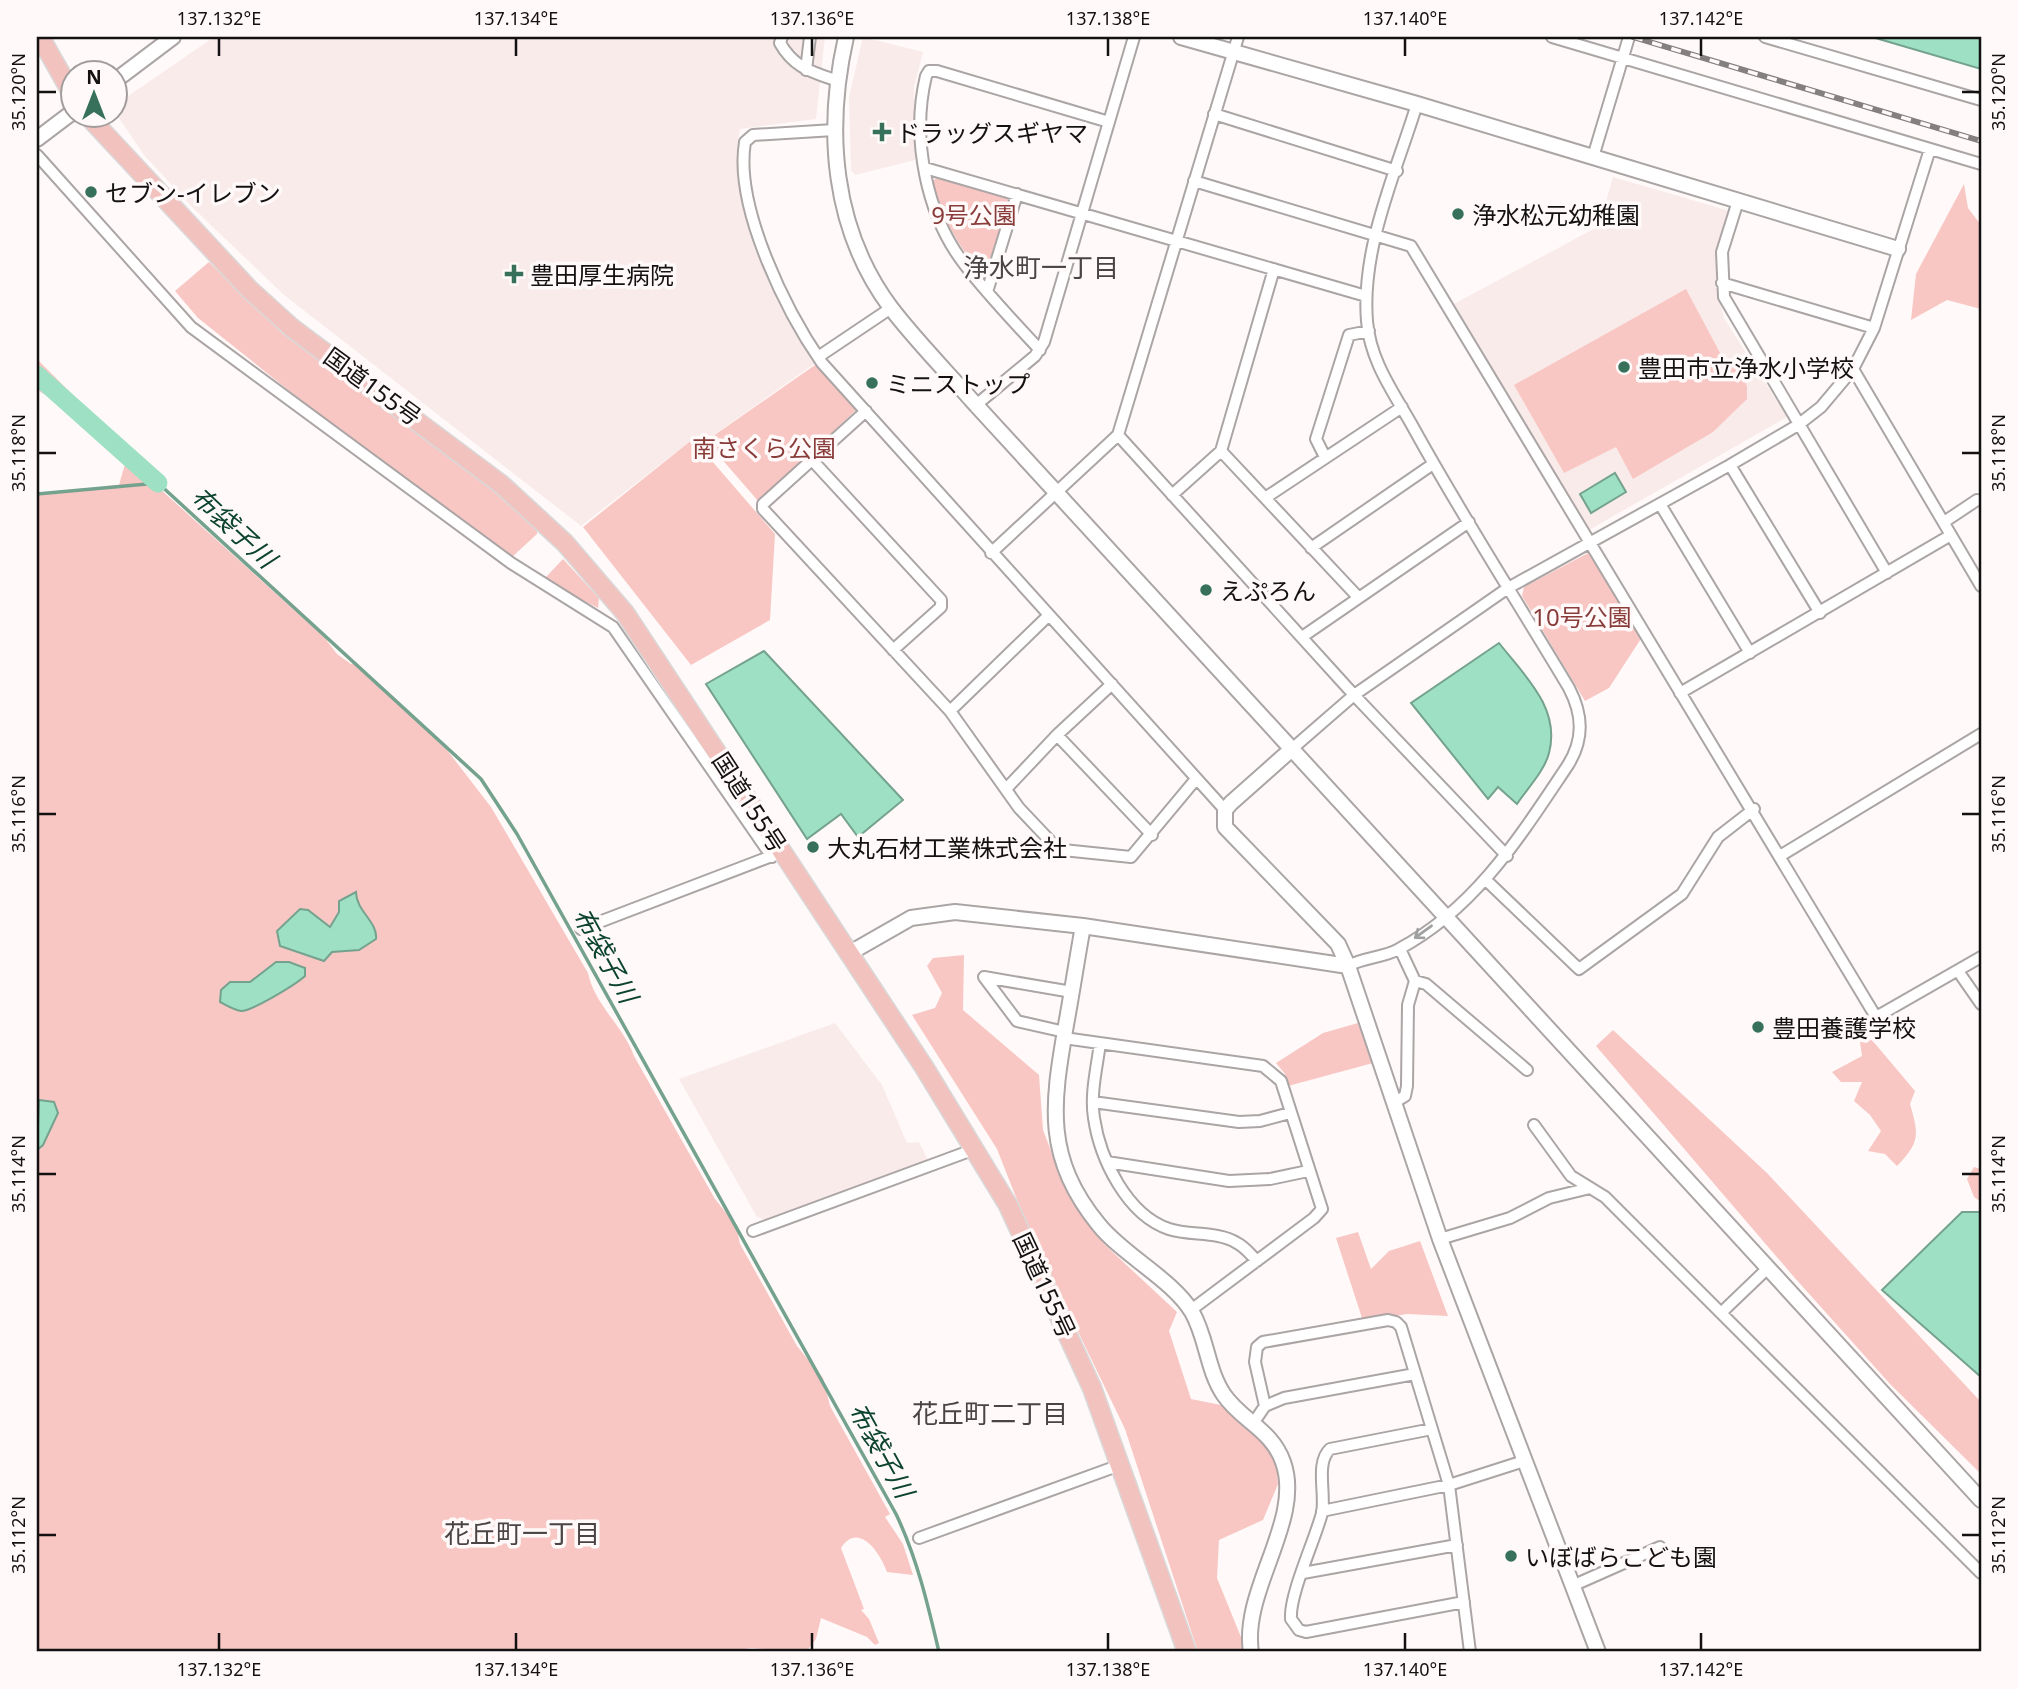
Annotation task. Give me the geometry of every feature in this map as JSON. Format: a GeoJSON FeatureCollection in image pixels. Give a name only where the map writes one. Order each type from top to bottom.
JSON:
{"type":"FeatureCollection","features":[{"type":"Feature","properties":{"kind":"highway"},"geometry":{"type":"LineString","coordinates":[[40,37],[60,72]]}},
{"type":"Feature","properties":{"kind":"highway","name":"国道155号"},"geometry":{"type":"LineString","coordinates":[[101,130],[250,290],[292,328],[502,485],[565,543],[640,634],[777,854],[848,954],[975,1149],[1008,1205],[1092,1388],[1186,1652]]}},
{"type":"Feature","properties":{"kind":"street"},"geometry":{"type":"LineString","coordinates":[[130,69],[173,37]]}},
{"type":"Feature","properties":{"kind":"street"},"geometry":{"type":"LineString","coordinates":[[782,37],[780,43],[789,60],[806,70],[838,81]]}},
{"type":"Feature","properties":{"kind":"street"},"geometry":{"type":"LineString","coordinates":[[806,70],[810,37]]}},
{"type":"Feature","properties":{"kind":"street"},"geometry":{"type":"LineString","coordinates":[[846,37],[838,81],[834,130],[846,217],[870,275],[891,308],[976,405],[1981,1500]]}},
{"type":"Feature","properties":{"kind":"street"},"geometry":{"type":"LineString","coordinates":[[976,405],[1040,349],[1134,37]]}},
{"type":"Feature","properties":{"kind":"street"},"geometry":{"type":"LineString","coordinates":[[1181,37],[1417,104],[1898,249]]}},
{"type":"Feature","properties":{"kind":"street"},"geometry":{"type":"LineString","coordinates":[[991,553],[1118,435],[1238,37]]}},
{"type":"Feature","properties":{"kind":"street"},"geometry":{"type":"LineString","coordinates":[[1552,37],[1981,164]]}},
{"type":"Feature","properties":{"kind":"street"},"geometry":{"type":"LineString","coordinates":[[1593,157],[1629,37]]}},
{"type":"Feature","properties":{"kind":"street"},"geometry":{"type":"LineString","coordinates":[[1765,37],[1981,100]]}},
{"type":"Feature","properties":{"kind":"street"},"geometry":{"type":"LineString","coordinates":[[1040,349],[964,264],[941,223],[925,167],[920,117],[929,71],[1109,122]]}},
{"type":"Feature","properties":{"kind":"street"},"geometry":{"type":"LineString","coordinates":[[848,954],[891,927],[933,913],[980,912],[1348,966],[1362,958],[1400,949],[1486,881],[1507,856],[1577,751],[1581,731],[1573,694],[1379,370],[1368,331],[1366,296],[1377,236],[1417,104]]}},
{"type":"Feature","properties":{"kind":"street"},"geometry":{"type":"LineString","coordinates":[[1214,114],[1396,171]]}},
{"type":"Feature","properties":{"kind":"street"},"geometry":{"type":"LineString","coordinates":[[37,139],[60,122]]}},
{"type":"Feature","properties":{"kind":"street"},"geometry":{"type":"LineString","coordinates":[[834,130],[753,135],[745,142],[749,197],[767,261],[790,313],[818,356],[866,411],[1225,810],[1225,827],[1338,944],[1348,966],[1440,1239],[1598,1652]]}},
{"type":"Feature","properties":{"kind":"street"},"geometry":{"type":"LineString","coordinates":[[1225,810],[1354,695],[1508,588],[1730,465],[1798,425],[1821,407],[1853,369],[1874,328],[1930,149]]}},
{"type":"Feature","properties":{"kind":"street"},"geometry":{"type":"LineString","coordinates":[[37,155],[191,327],[512,563],[613,627],[777,854],[581,929]]}},
{"type":"Feature","properties":{"kind":"street"},"geometry":{"type":"LineString","coordinates":[[925,167],[1366,296]]}},
{"type":"Feature","properties":{"kind":"street"},"geometry":{"type":"LineString","coordinates":[[1194,181],[1411,246],[1680,693],[1754,809],[1876,1017],[1981,957]]}},
{"type":"Feature","properties":{"kind":"street"},"geometry":{"type":"LineString","coordinates":[[988,292],[1017,194]]}},
{"type":"Feature","properties":{"kind":"street"},"geometry":{"type":"LineString","coordinates":[[1738,201],[1722,252],[1722,283],[1733,317],[1886,573]]}},
{"type":"Feature","properties":{"kind":"street"},"geometry":{"type":"LineString","coordinates":[[1172,495],[1221,451],[1275,269]]}},
{"type":"Feature","properties":{"kind":"street"},"geometry":{"type":"LineString","coordinates":[[1722,283],[1874,328]]}},
{"type":"Feature","properties":{"kind":"street"},"geometry":{"type":"LineString","coordinates":[[818,356],[891,308]]}},
{"type":"Feature","properties":{"kind":"street"},"geometry":{"type":"LineString","coordinates":[[1325,457],[1316,439],[1349,335],[1368,331]]}},
{"type":"Feature","properties":{"kind":"street"},"geometry":{"type":"LineString","coordinates":[[1853,369],[1980,581]]}},
{"type":"Feature","properties":{"kind":"street"},"geometry":{"type":"LineString","coordinates":[[1265,498],[1402,407]]}},
{"type":"Feature","properties":{"kind":"street"},"geometry":{"type":"LineString","coordinates":[[866,411],[763,504],[763,509],[950,711],[1025,815],[1063,850],[1131,857],[1196,779]]}},
{"type":"Feature","properties":{"kind":"street"},"geometry":{"type":"LineString","coordinates":[[1118,435],[1354,695],[1507,856]]}},
{"type":"Feature","properties":{"kind":"street"},"geometry":{"type":"LineString","coordinates":[[1221,451],[1358,597]]}},
{"type":"Feature","properties":{"kind":"street"},"geometry":{"type":"LineString","coordinates":[[812,460],[941,600],[941,607],[893,650]]}},
{"type":"Feature","properties":{"kind":"street"},"geometry":{"type":"LineString","coordinates":[[1311,548],[1433,464]]}},
{"type":"Feature","properties":{"kind":"street"},"geometry":{"type":"LineString","coordinates":[[1730,465],[1820,613]]}},
{"type":"Feature","properties":{"kind":"street"},"geometry":{"type":"LineString","coordinates":[[1944,522],[1978,500]]}},
{"type":"Feature","properties":{"kind":"street"},"geometry":{"type":"LineString","coordinates":[[1660,504],[1750,653]]}},
{"type":"Feature","properties":{"kind":"street"},"geometry":{"type":"LineString","coordinates":[[1302,637],[1469,522]]}},
{"type":"Feature","properties":{"kind":"street"},"geometry":{"type":"LineString","coordinates":[[1680,693],[1951,535]]}},
{"type":"Feature","properties":{"kind":"street"},"geometry":{"type":"LineString","coordinates":[[950,711],[1048,616]]}},
{"type":"Feature","properties":{"kind":"street"},"geometry":{"type":"LineString","coordinates":[[1006,789],[1057,735],[1112,684]]}},
{"type":"Feature","properties":{"kind":"street"},"geometry":{"type":"LineString","coordinates":[[1780,856],[1981,734]]}},
{"type":"Feature","properties":{"kind":"street"},"geometry":{"type":"LineString","coordinates":[[1057,735],[1152,835]]}},
{"type":"Feature","properties":{"kind":"street"},"geometry":{"type":"LineString","coordinates":[[1486,881],[1579,969],[1682,894],[1718,837],[1754,809]]}},
{"type":"Feature","properties":{"kind":"street"},"geometry":{"type":"LineString","coordinates":[[1083,926],[1064,1035],[1054,1114],[1060,1153],[1074,1187],[1109,1237],[1191,1310],[1216,1380],[1225,1397],[1267,1434],[1281,1455],[1287,1478],[1283,1513],[1250,1620],[1251,1652]]}},
{"type":"Feature","properties":{"kind":"street"},"geometry":{"type":"LineString","coordinates":[[1395,1102],[1405,1096],[1407,1086],[1408,1005],[1415,981],[1400,949]]}},
{"type":"Feature","properties":{"kind":"street"},"geometry":{"type":"LineString","coordinates":[[1958,971],[1981,1004]]}},
{"type":"Feature","properties":{"kind":"street"},"geometry":{"type":"LineString","coordinates":[[1072,992],[984,977],[1017,1021],[1100,1043],[1264,1066],[1281,1081],[1322,1209],[1191,1310]]}},
{"type":"Feature","properties":{"kind":"street"},"geometry":{"type":"LineString","coordinates":[[1415,981],[1426,984],[1527,1070]]}},
{"type":"Feature","properties":{"kind":"street"},"geometry":{"type":"LineString","coordinates":[[1100,1043],[1093,1116],[1107,1162],[1133,1204],[1148,1218],[1168,1229],[1234,1241],[1257,1261]]}},
{"type":"Feature","properties":{"kind":"street"},"geometry":{"type":"LineString","coordinates":[[1093,1102],[1240,1122],[1260,1121],[1290,1113]]}},
{"type":"Feature","properties":{"kind":"street"},"geometry":{"type":"LineString","coordinates":[[1534,1125],[1571,1176],[1605,1198],[1981,1573]]}},
{"type":"Feature","properties":{"kind":"street"},"geometry":{"type":"LineString","coordinates":[[753,1231],[975,1149]]}},
{"type":"Feature","properties":{"kind":"street"},"geometry":{"type":"LineString","coordinates":[[1107,1162],[1229,1181],[1270,1179],[1308,1171]]}},
{"type":"Feature","properties":{"kind":"street"},"geometry":{"type":"LineString","coordinates":[[1440,1239],[1510,1218],[1549,1198],[1590,1188]]}},
{"type":"Feature","properties":{"kind":"street"},"geometry":{"type":"LineString","coordinates":[[1722,1312],[1768,1268]]}},
{"type":"Feature","properties":{"kind":"street"},"geometry":{"type":"LineString","coordinates":[[1265,1406],[1255,1362],[1257,1347],[1263,1342],[1388,1320],[1396,1321],[1449,1485],[1470,1652]]}},
{"type":"Feature","properties":{"kind":"street"},"geometry":{"type":"LineString","coordinates":[[1254,1423],[1265,1406],[1284,1398],[1415,1374]]}},
{"type":"Feature","properties":{"kind":"street"},"geometry":{"type":"LineString","coordinates":[[1432,1429],[1330,1449],[1324,1456],[1322,1511],[1290,1613],[1293,1624],[1306,1632],[1464,1602]]}},
{"type":"Feature","properties":{"kind":"street"},"geometry":{"type":"LineString","coordinates":[[1322,1511],[1449,1485],[1524,1461]]}},
{"type":"Feature","properties":{"kind":"street"},"geometry":{"type":"LineString","coordinates":[[919,1538],[1120,1465]]}},
{"type":"Feature","properties":{"kind":"street"},"geometry":{"type":"LineString","coordinates":[[1303,1573],[1457,1545]]}},
{"type":"Feature","properties":{"kind":"street"},"geometry":{"type":"LineString","coordinates":[[1572,1586],[1660,1547]]}},
{"type":"Feature","properties":{"kind":"shaded area","name":"豊田厚生病院"},"geometry":{"type":"Polygon","coordinates":[[[214,37],[825,37],[816,119],[740,129],[736,153],[753,245],[777,301],[814,364],[708,439],[693,439],[581,526],[284,295],[191,206],[144,155],[127,130],[130,130],[130,95],[214,37]]]}},
{"type":"Feature","properties":{"kind":"shaded area"},"geometry":{"type":"Polygon","coordinates":[[[863,37],[923,52],[914,87],[915,160],[855,175],[851,170],[849,97],[863,37]]]}},
{"type":"Feature","properties":{"kind":"shaded area"},"geometry":{"type":"Polygon","coordinates":[[[1872,37],[1981,37],[1981,69],[1872,37]]]}},
{"type":"Feature","properties":{"kind":"shaded area","name":"豊田市立浄水小学校"},"geometry":{"type":"Polygon","coordinates":[[[1613,177],[1730,211],[1718,255],[1716,286],[1724,318],[1787,417],[1589,530],[1454,304],[1599,226],[1613,177]]]}},
{"type":"Feature","properties":{"kind":"shaded area"},"geometry":{"type":"Polygon","coordinates":[[[1615,473],[1626,492],[1591,513],[1580,494],[1615,473]]]}},
{"type":"Feature","properties":{"kind":"shaded area"},"geometry":{"type":"Polygon","coordinates":[[[1499,643],[1538,693],[1550,721],[1551,737],[1547,759],[1517,804],[1498,787],[1488,799],[1411,703],[1499,643]]]}},
{"type":"Feature","properties":{"kind":"shaded area"},"geometry":{"type":"Polygon","coordinates":[[[764,651],[903,800],[858,837],[841,814],[807,839],[706,684],[764,651]]]}},
{"type":"Feature","properties":{"kind":"shaded area"},"geometry":{"type":"Polygon","coordinates":[[[356,892],[359,905],[374,927],[376,939],[359,950],[332,952],[324,961],[280,946],[277,931],[300,909],[308,910],[330,927],[339,912],[339,901],[356,892]]]}},
{"type":"Feature","properties":{"kind":"shaded area"},"geometry":{"type":"Polygon","coordinates":[[[276,962],[289,962],[305,968],[305,976],[273,997],[246,1010],[241,1011],[220,1002],[221,990],[230,982],[250,982],[276,962]]]}},
{"type":"Feature","properties":{"kind":"shaded area"},"geometry":{"type":"Polygon","coordinates":[[[835,1023],[882,1085],[907,1143],[919,1142],[928,1160],[765,1220],[757,1217],[679,1079],[835,1023]]]}},
{"type":"Feature","properties":{"kind":"shaded area"},"geometry":{"type":"Polygon","coordinates":[[[39,1100],[54,1102],[58,1113],[43,1145],[37,1150],[39,1100]]]}},
{"type":"Feature","properties":{"kind":"shaded area"},"geometry":{"type":"Polygon","coordinates":[[[1962,1212],[1981,1212],[1981,1377],[1882,1290],[1962,1212]]]}},
{"type":"Feature","properties":{"kind":"green space","name":"9号公園"},"geometry":{"type":"Polygon","coordinates":[[[939,175],[1006,194],[1008,200],[987,269],[981,274],[946,219],[933,181],[939,175]]]}},
{"type":"Feature","properties":{"kind":"green space"},"geometry":{"type":"Polygon","coordinates":[[[1964,184],[1968,208],[1981,225],[1981,309],[1947,300],[1911,320],[1916,274],[1964,184]]]}},
{"type":"Feature","properties":{"kind":"green space"},"geometry":{"type":"Polygon","coordinates":[[[209,262],[283,334],[408,421],[537,525],[537,534],[512,557],[297,397],[198,318],[175,291],[209,262]]]}},
{"type":"Feature","properties":{"kind":"green space"},"geometry":{"type":"Polygon","coordinates":[[[1686,289],[1727,366],[1735,362],[1747,386],[1747,399],[1713,432],[1633,479],[1616,447],[1564,473],[1514,385],[1686,289]]]}},
{"type":"Feature","properties":{"kind":"green space"},"geometry":{"type":"Polygon","coordinates":[[[37,359],[140,462],[159,488],[324,637],[337,654],[351,664],[356,663],[447,750],[491,807],[588,973],[596,995],[629,1045],[715,1199],[736,1225],[740,1244],[797,1346],[823,1378],[830,1406],[890,1514],[885,1517],[903,1544],[913,1575],[887,1572],[874,1549],[862,1539],[848,1540],[841,1548],[864,1609],[861,1610],[869,1619],[879,1643],[875,1645],[867,1637],[821,1618],[816,1639],[806,1652],[752,1648],[723,1652],[37,1652],[37,492],[68,493],[119,485],[125,464],[107,438],[75,406],[37,389],[37,359]]]}},
{"type":"Feature","properties":{"kind":"green space","name":"南さくら公園"},"geometry":{"type":"Polygon","coordinates":[[[815,365],[856,410],[759,502],[706,441],[815,365]]]}},
{"type":"Feature","properties":{"kind":"green space"},"geometry":{"type":"Polygon","coordinates":[[[693,439],[775,534],[770,620],[691,665],[583,527],[693,439]]]}},
{"type":"Feature","properties":{"kind":"green space","name":"10号公園"},"geometry":{"type":"Polygon","coordinates":[[[1590,552],[1642,637],[1609,688],[1585,701],[1522,596],[1524,587],[1590,552]]]}},
{"type":"Feature","properties":{"kind":"green space"},"geometry":{"type":"Polygon","coordinates":[[[563,559],[599,598],[598,608],[561,589],[546,577],[563,559]]]}},
{"type":"Feature","properties":{"kind":"green space"},"geometry":{"type":"Polygon","coordinates":[[[964,955],[963,1010],[1039,1075],[1043,1130],[1061,1177],[1083,1217],[1105,1245],[1177,1312],[1169,1331],[1191,1399],[1221,1405],[1275,1453],[1278,1484],[1263,1520],[1219,1540],[1217,1578],[1247,1652],[1198,1652],[1125,1429],[1029,1230],[997,1149],[912,1015],[935,1008],[942,993],[927,966],[933,958],[964,955]]]}},
{"type":"Feature","properties":{"kind":"green space"},"geometry":{"type":"Polygon","coordinates":[[[1358,1023],[1373,1063],[1288,1086],[1285,1074],[1276,1063],[1323,1033],[1358,1023]]]}},
{"type":"Feature","properties":{"kind":"green space"},"geometry":{"type":"Polygon","coordinates":[[[1613,1030],[1767,1173],[1981,1402],[1981,1474],[1890,1384],[1794,1277],[1596,1046],[1613,1030]]]}},
{"type":"Feature","properties":{"kind":"green space"},"geometry":{"type":"Polygon","coordinates":[[[1872,1040],[1915,1091],[1910,1104],[1916,1138],[1910,1151],[1897,1166],[1885,1154],[1868,1151],[1881,1131],[1870,1115],[1854,1101],[1862,1082],[1841,1082],[1832,1072],[1862,1056],[1860,1042],[1872,1040]]]}},
{"type":"Feature","properties":{"kind":"green space"},"geometry":{"type":"Polygon","coordinates":[[[1974,1167],[1981,1169],[1981,1202],[1974,1197],[1967,1179],[1974,1167]]]}},
{"type":"Feature","properties":{"kind":"green space"},"geometry":{"type":"Polygon","coordinates":[[[1358,1232],[1371,1269],[1389,1251],[1420,1241],[1448,1316],[1407,1314],[1363,1321],[1336,1238],[1358,1232]]]}},
{"type":"Feature","properties":{"kind":"waterway"},"geometry":{"type":"LineString","coordinates":[[37,375],[158,483]]}},
{"type":"Feature","properties":{"kind":"waterway","name":"布袋子川"},"geometry":{"type":"LineString","coordinates":[[37,494],[158,483],[481,779],[517,834],[896,1514],[916,1565],[939,1652]]}},
{"type":"Feature","properties":{"kind":"railway"},"geometry":{"type":"LineString","coordinates":[[1633,37],[1981,141]]}},
{"type":"Feature","properties":{"kind":"place","name":"ドラッグスギヤマ"},"geometry":{"type":"Point","coordinates":[882,132]}},
{"type":"Feature","properties":{"kind":"place","name":"セブン-イレブン"},"geometry":{"type":"Point","coordinates":[91,192]}},
{"type":"Feature","properties":{"kind":"place","name":"浄水松元幼稚園"},"geometry":{"type":"Point","coordinates":[1458,214]}},
{"type":"Feature","properties":{"kind":"place","name":"豊田厚生病院"},"geometry":{"type":"Point","coordinates":[514,274]}},
{"type":"Feature","properties":{"kind":"place","name":"豊田市立浄水小学校"},"geometry":{"type":"Point","coordinates":[1624,367]}},
{"type":"Feature","properties":{"kind":"place","name":"ミニストップ"},"geometry":{"type":"Point","coordinates":[872,383]}},
{"type":"Feature","properties":{"kind":"place","name":"えぷろん"},"geometry":{"type":"Point","coordinates":[1206,590]}},
{"type":"Feature","properties":{"kind":"place","name":"大丸石材工業株式会社"},"geometry":{"type":"Point","coordinates":[813,847]}},
{"type":"Feature","properties":{"kind":"place","name":"豊田養護学校"},"geometry":{"type":"Point","coordinates":[1758,1027]}},
{"type":"Feature","properties":{"kind":"place","name":"いぼばらこども園"},"geometry":{"type":"Point","coordinates":[1511,1556]}},
{"type":"Feature","properties":{"kind":"district","name":"浄水町一丁目"},"geometry":{"type":"Point","coordinates":[1041,267]}},
{"type":"Feature","properties":{"kind":"district","name":"花丘町二丁目"},"geometry":{"type":"Point","coordinates":[990,1413]}},
{"type":"Feature","properties":{"kind":"district","name":"花丘町一丁目"},"geometry":{"type":"Point","coordinates":[522,1533]}}]}
